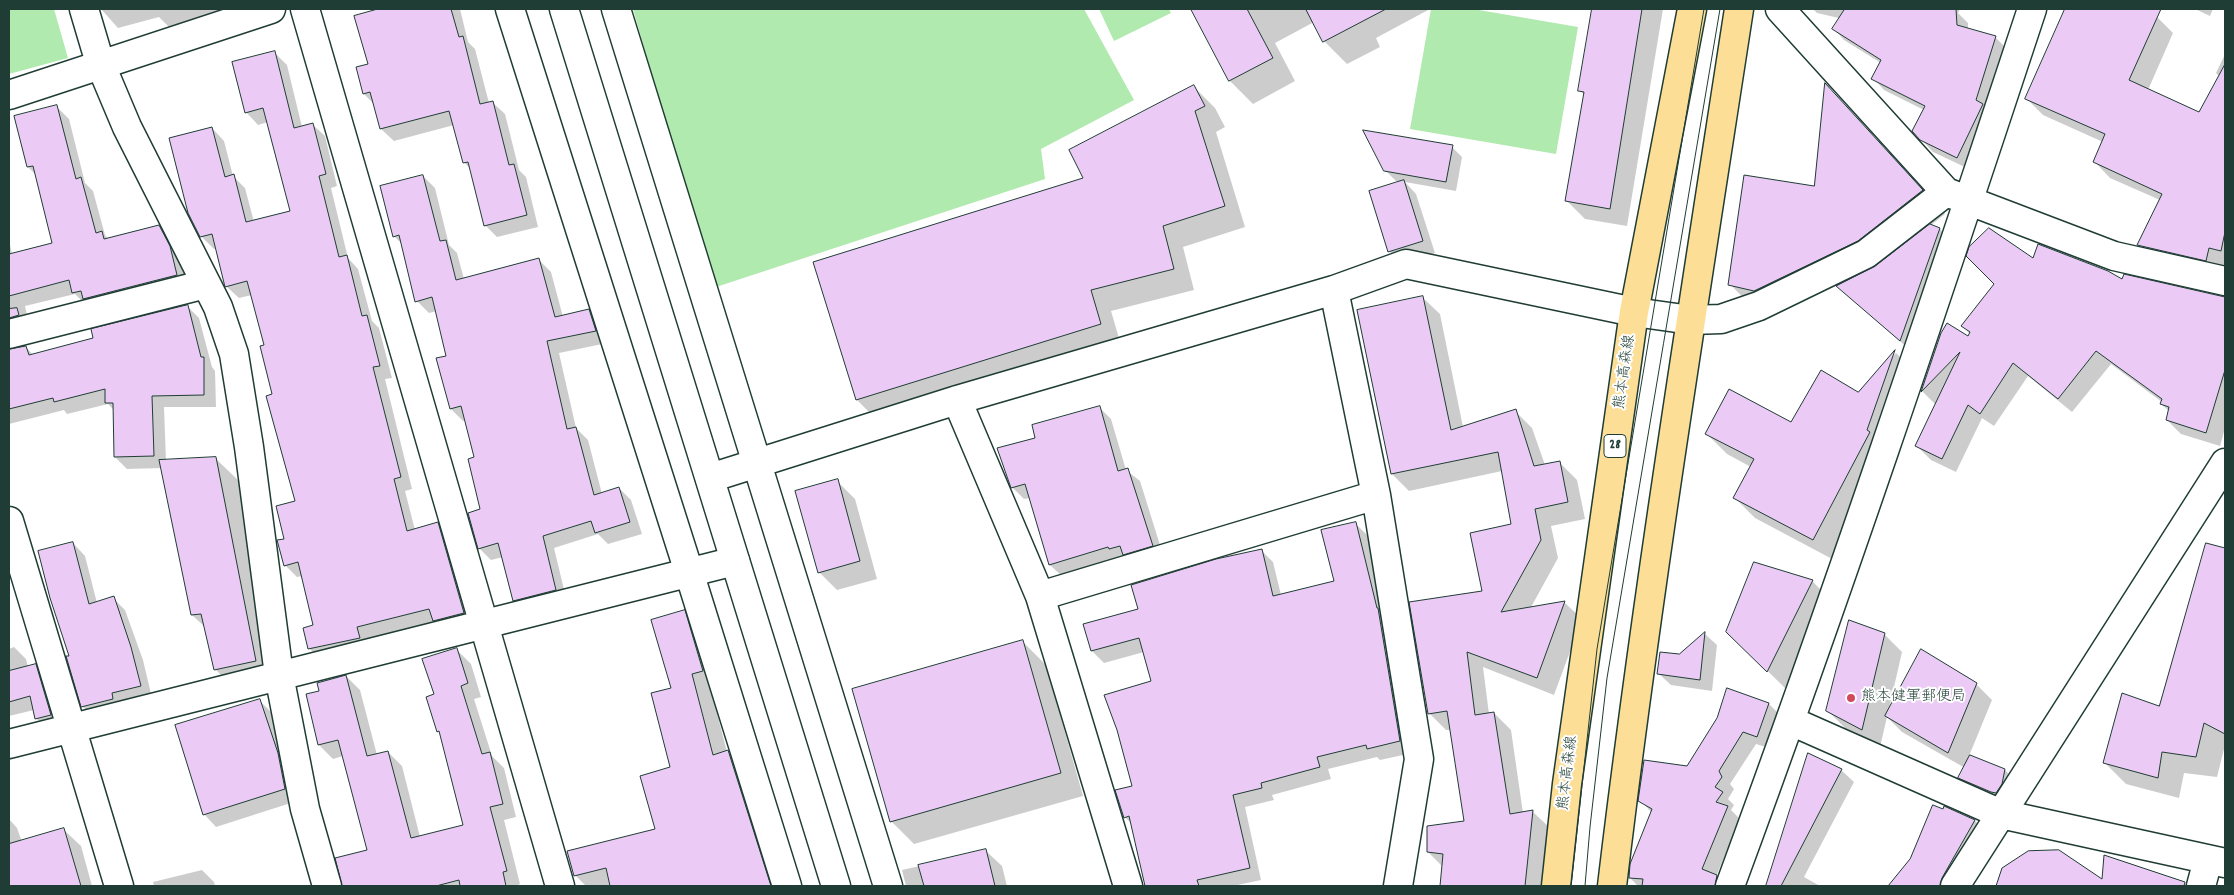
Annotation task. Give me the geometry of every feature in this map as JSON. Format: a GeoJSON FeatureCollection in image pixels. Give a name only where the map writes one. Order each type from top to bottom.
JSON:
{"type":"FeatureCollection","features":[{"type":"Feature","properties":{"kind":"main road","name":"熊本高森線"},"geometry":{"type":"LineString","coordinates":[[1556,886],[1567,784],[1634,312],[1692,9]]}},
{"type":"Feature","properties":{"kind":"main road"},"geometry":{"type":"LineString","coordinates":[[1612,886],[1623,791],[1690,320],[1739,9]]}},
{"type":"Feature","properties":{"kind":"street"},"geometry":{"type":"LineString","coordinates":[[84,9],[100,63],[127,127],[218,307],[234,354],[249,447],[279,675],[305,809],[328,886]]}},
{"type":"Feature","properties":{"kind":"street"},"geometry":{"type":"LineString","coordinates":[[9,95],[100,63],[272,9]]}},
{"type":"Feature","properties":{"kind":"street"},"geometry":{"type":"LineString","coordinates":[[305,9],[560,886]]}},
{"type":"Feature","properties":{"kind":"street"},"geometry":{"type":"LineString","coordinates":[[510,9],[787,886]]}},
{"type":"Feature","properties":{"kind":"street"},"geometry":{"type":"LineString","coordinates":[[564,9],[836,886]]}},
{"type":"Feature","properties":{"kind":"street"},"geometry":{"type":"LineString","coordinates":[[616,9],[888,886]]}},
{"type":"Feature","properties":{"kind":"street"},"geometry":{"type":"LineString","coordinates":[[1780,9],[1958,196],[2114,256],[2225,281]]}},
{"type":"Feature","properties":{"kind":"street"},"geometry":{"type":"LineString","coordinates":[[1730,886],[1791,721],[1958,196],[2032,9]]}},
{"type":"Feature","properties":{"kind":"street"},"geometry":{"type":"LineString","coordinates":[[710,478],[957,400],[1334,290],[1406,264],[1634,312],[1690,320],[1721,319],[1759,306],[1866,254],[1958,196]]}},
{"type":"Feature","properties":{"kind":"street"},"geometry":{"type":"LineString","coordinates":[[9,334],[206,284]]}},
{"type":"Feature","properties":{"kind":"street"},"geometry":{"type":"LineString","coordinates":[[1334,290],[1376,495],[1419,759],[1398,886]]}},
{"type":"Feature","properties":{"kind":"street"},"geometry":{"type":"LineString","coordinates":[[957,400],[1040,596],[1128,886]]}},
{"type":"Feature","properties":{"kind":"street"},"geometry":{"type":"LineString","coordinates":[[1955,886],[2225,463]]}},
{"type":"Feature","properties":{"kind":"street"},"geometry":{"type":"LineString","coordinates":[[1040,596],[1376,495]]}},
{"type":"Feature","properties":{"kind":"street"},"geometry":{"type":"LineString","coordinates":[[9,521],[120,886]]}},
{"type":"Feature","properties":{"kind":"street"},"geometry":{"type":"LineString","coordinates":[[9,744],[735,561]]}},
{"type":"Feature","properties":{"kind":"street"},"geometry":{"type":"LineString","coordinates":[[1791,721],[2001,814],[2216,861],[2201,886]]}},
{"type":"Feature","properties":{"kind":"green space"},"geometry":{"type":"Polygon","coordinates":[[[9,9],[54,9],[68,58],[9,74],[9,9]]]}},
{"type":"Feature","properties":{"kind":"green space"},"geometry":{"type":"Polygon","coordinates":[[[633,9],[1084,9],[1134,100],[1041,149],[1045,179],[713,288],[633,9]]]}},
{"type":"Feature","properties":{"kind":"green space"},"geometry":{"type":"Polygon","coordinates":[[[1099,9],[1169,9],[1171,13],[1114,41],[1099,9]]]}},
{"type":"Feature","properties":{"kind":"green space"},"geometry":{"type":"Polygon","coordinates":[[[1431,9],[1473,9],[1578,27],[1556,154],[1410,129],[1431,9]]]}},
{"type":"Feature","properties":{"kind":"building"},"geometry":{"type":"Polygon","coordinates":[[[378,9],[451,9],[459,37],[463,36],[480,104],[493,101],[509,165],[514,164],[527,215],[484,226],[468,162],[463,163],[449,111],[380,129],[370,92],[363,94],[356,67],[368,64],[354,16],[378,9]]]}},
{"type":"Feature","properties":{"kind":"building"},"geometry":{"type":"Polygon","coordinates":[[[1191,9],[1247,9],[1273,58],[1229,81],[1191,9]]]}},
{"type":"Feature","properties":{"kind":"building"},"geometry":{"type":"Polygon","coordinates":[[[1306,9],[1386,9],[1323,42],[1306,9]]]}},
{"type":"Feature","properties":{"kind":"building"},"geometry":{"type":"Polygon","coordinates":[[[1592,9],[1642,9],[1610,209],[1565,201],[1584,92],[1578,91],[1592,9]]]}},
{"type":"Feature","properties":{"kind":"building"},"geometry":{"type":"Polygon","coordinates":[[[1845,9],[1956,9],[1957,25],[1996,36],[1976,100],[1983,104],[1957,158],[1920,140],[1912,131],[1925,106],[1871,79],[1881,60],[1832,29],[1845,9]]]}},
{"type":"Feature","properties":{"kind":"building"},"geometry":{"type":"Polygon","coordinates":[[[2065,9],[2161,9],[2129,80],[2199,112],[2225,64],[2225,232],[2221,251],[2209,248],[2206,261],[2137,245],[2162,194],[2093,162],[2105,134],[2025,99],[2065,9]]]}},
{"type":"Feature","properties":{"kind":"building"},"geometry":{"type":"Polygon","coordinates":[[[275,51],[294,128],[313,123],[326,174],[319,176],[339,257],[347,255],[362,316],[367,315],[380,366],[373,367],[401,477],[394,479],[407,531],[438,522],[464,613],[433,621],[429,609],[357,627],[360,638],[308,649],[303,628],[313,625],[298,562],[284,566],[277,540],[284,539],[276,506],[295,501],[266,396],[272,394],[260,346],[264,345],[247,281],[225,287],[212,234],[200,237],[188,213],[169,138],[212,127],[225,177],[234,174],[246,222],[290,211],[263,108],[245,113],[232,62],[275,51]]]}},
{"type":"Feature","properties":{"kind":"building"},"geometry":{"type":"Polygon","coordinates":[[[1825,83],[1923,190],[1858,241],[1754,291],[1728,285],[1744,175],[1814,186],[1825,83]]]}},
{"type":"Feature","properties":{"kind":"building"},"geometry":{"type":"Polygon","coordinates":[[[1194,85],[1205,106],[1195,111],[1225,206],[1163,226],[1174,269],[1091,290],[1101,324],[856,400],[813,262],[1083,178],[1069,150],[1194,85]]]}},
{"type":"Feature","properties":{"kind":"building"},"geometry":{"type":"Polygon","coordinates":[[[57,105],[76,179],[81,177],[96,233],[102,231],[104,239],[159,225],[170,246],[177,275],[83,299],[81,291],[72,293],[69,280],[9,296],[9,254],[52,243],[33,166],[27,167],[14,116],[57,105]]]}},
{"type":"Feature","properties":{"kind":"building"},"geometry":{"type":"Polygon","coordinates":[[[1363,130],[1453,145],[1446,182],[1384,171],[1363,130]]]}},
{"type":"Feature","properties":{"kind":"building"},"geometry":{"type":"Polygon","coordinates":[[[423,175],[440,241],[446,240],[456,280],[539,258],[555,317],[589,309],[596,331],[547,341],[567,429],[576,427],[594,495],[619,487],[630,522],[595,533],[591,521],[543,536],[556,590],[513,601],[498,543],[478,549],[468,513],[480,509],[468,459],[474,457],[461,406],[450,409],[436,358],[446,356],[432,297],[415,302],[399,235],[393,237],[380,186],[423,175]]]}},
{"type":"Feature","properties":{"kind":"building"},"geometry":{"type":"Polygon","coordinates":[[[1404,180],[1423,241],[1388,252],[1369,191],[1404,180]]]}},
{"type":"Feature","properties":{"kind":"building"},"geometry":{"type":"Polygon","coordinates":[[[1930,224],[1940,228],[1900,341],[1836,286],[1875,266],[1930,224]]]}},
{"type":"Feature","properties":{"kind":"building"},"geometry":{"type":"Polygon","coordinates":[[[1989,228],[2033,258],[2038,244],[2108,271],[2122,279],[2124,274],[2225,297],[2225,370],[2206,433],[2166,420],[2169,407],[2160,404],[2162,399],[2096,351],[2058,399],[2013,363],[1980,414],[1968,405],[1942,459],[1915,446],[1960,352],[1921,392],[1941,333],[1947,323],[1968,336],[1970,332],[1961,326],[1994,284],[1966,256],[1969,247],[1989,228]]]}},
{"type":"Feature","properties":{"kind":"building"},"geometry":{"type":"Polygon","coordinates":[[[1423,296],[1451,430],[1516,409],[1534,466],[1560,461],[1568,502],[1535,509],[1541,540],[1501,612],[1565,601],[1537,678],[1467,652],[1475,715],[1494,712],[1510,814],[1533,810],[1525,886],[1440,886],[1443,854],[1427,852],[1427,826],[1464,821],[1447,711],[1428,714],[1409,602],[1482,591],[1470,533],[1511,524],[1498,452],[1391,474],[1357,310],[1423,296]]]}},
{"type":"Feature","properties":{"kind":"building"},"geometry":{"type":"Polygon","coordinates":[[[188,305],[201,357],[204,357],[204,395],[152,396],[154,456],[114,457],[113,403],[105,403],[105,389],[54,402],[53,398],[9,409],[9,349],[26,346],[29,355],[93,338],[91,329],[188,305]]]}},
{"type":"Feature","properties":{"kind":"building"},"geometry":{"type":"Polygon","coordinates":[[[17,308],[19,315],[9,318],[9,309],[17,308]]]}},
{"type":"Feature","properties":{"kind":"building"},"geometry":{"type":"Polygon","coordinates":[[[1895,350],[1867,430],[1870,432],[1813,540],[1733,498],[1754,459],[1705,434],[1729,389],[1791,422],[1821,370],[1858,392],[1895,350]]]}},
{"type":"Feature","properties":{"kind":"building"},"geometry":{"type":"Polygon","coordinates":[[[1100,406],[1118,471],[1128,468],[1153,546],[1123,555],[1120,546],[1109,549],[1108,547],[1049,565],[1025,484],[1011,488],[997,448],[1035,438],[1032,425],[1100,406]]]}},
{"type":"Feature","properties":{"kind":"building"},"geometry":{"type":"Polygon","coordinates":[[[216,457],[256,661],[214,670],[201,614],[191,615],[159,460],[216,457]]]}},
{"type":"Feature","properties":{"kind":"building"},"geometry":{"type":"Polygon","coordinates":[[[838,479],[860,561],[818,573],[795,491],[838,479]]]}},
{"type":"Feature","properties":{"kind":"building"},"geometry":{"type":"Polygon","coordinates":[[[1356,522],[1378,608],[1400,741],[1367,749],[1366,745],[1317,757],[1320,767],[1261,783],[1262,788],[1233,795],[1250,868],[1197,880],[1199,886],[1145,886],[1129,816],[1124,818],[1115,790],[1132,786],[1117,730],[1104,695],[1151,681],[1139,638],[1091,651],[1083,624],[1138,609],[1131,585],[1216,559],[1262,549],[1273,596],[1334,581],[1321,530],[1356,522]]]}},
{"type":"Feature","properties":{"kind":"building"},"geometry":{"type":"Polygon","coordinates":[[[73,542],[89,604],[114,596],[131,647],[141,686],[112,693],[113,699],[81,707],[66,656],[69,656],[50,598],[38,551],[73,542]]]}},
{"type":"Feature","properties":{"kind":"building"},"geometry":{"type":"Polygon","coordinates":[[[2206,543],[2225,548],[2225,734],[2204,723],[2196,757],[2162,752],[2158,778],[2103,763],[2122,693],[2159,706],[2206,543]]]}},
{"type":"Feature","properties":{"kind":"building"},"geometry":{"type":"Polygon","coordinates":[[[1754,562],[1813,580],[1767,672],[1726,632],[1754,562]]]}},
{"type":"Feature","properties":{"kind":"building"},"geometry":{"type":"Polygon","coordinates":[[[685,610],[703,671],[692,674],[713,755],[728,750],[771,886],[610,886],[606,868],[574,876],[567,851],[655,829],[640,776],[670,767],[651,693],[671,688],[651,620],[685,610]]]}},
{"type":"Feature","properties":{"kind":"building"},"geometry":{"type":"Polygon","coordinates":[[[1849,620],[1885,633],[1862,730],[1826,711],[1849,620]]]}},
{"type":"Feature","properties":{"kind":"building"},"geometry":{"type":"Polygon","coordinates":[[[1705,632],[1700,680],[1657,674],[1660,652],[1679,654],[1705,632]]]}},
{"type":"Feature","properties":{"kind":"building"},"geometry":{"type":"Polygon","coordinates":[[[1023,640],[1061,773],[890,822],[852,689],[1023,640]]]}},
{"type":"Feature","properties":{"kind":"building"},"geometry":{"type":"Polygon","coordinates":[[[457,648],[468,683],[461,686],[482,754],[490,752],[503,804],[490,807],[507,871],[503,872],[506,886],[460,886],[459,880],[436,886],[342,886],[335,858],[367,850],[338,740],[318,745],[306,694],[319,691],[317,683],[346,675],[367,756],[388,751],[411,838],[463,825],[439,731],[437,732],[426,697],[434,694],[422,659],[457,648]]]}},
{"type":"Feature","properties":{"kind":"building"},"geometry":{"type":"Polygon","coordinates":[[[1921,649],[1977,683],[1948,753],[1885,716],[1921,649]]]}},
{"type":"Feature","properties":{"kind":"building"},"geometry":{"type":"Polygon","coordinates":[[[36,664],[51,715],[35,719],[30,696],[9,702],[9,671],[36,664]]]}},
{"type":"Feature","properties":{"kind":"building"},"geometry":{"type":"Polygon","coordinates":[[[1727,688],[1769,703],[1757,737],[1743,732],[1719,771],[1722,777],[1715,787],[1723,792],[1716,802],[1728,806],[1702,869],[1717,875],[1715,886],[1642,886],[1643,879],[1629,878],[1630,864],[1652,809],[1638,801],[1644,760],[1687,766],[1717,718],[1727,688]]]}},
{"type":"Feature","properties":{"kind":"building"},"geometry":{"type":"Polygon","coordinates":[[[260,699],[278,753],[285,789],[203,815],[175,725],[260,699]]]}},
{"type":"Feature","properties":{"kind":"building"},"geometry":{"type":"Polygon","coordinates":[[[1808,753],[1842,769],[1781,886],[1766,886],[1808,753]]]}},
{"type":"Feature","properties":{"kind":"building"},"geometry":{"type":"Polygon","coordinates":[[[1970,755],[2005,769],[2002,784],[1996,793],[1958,778],[1970,755]]]}},
{"type":"Feature","properties":{"kind":"building"},"geometry":{"type":"Polygon","coordinates":[[[1933,805],[1943,809],[1944,806],[1975,820],[1942,878],[1940,886],[1888,886],[1910,859],[1933,805]]]}},
{"type":"Feature","properties":{"kind":"building"},"geometry":{"type":"Polygon","coordinates":[[[64,828],[81,886],[9,886],[9,844],[64,828]]]}},
{"type":"Feature","properties":{"kind":"building"},"geometry":{"type":"Polygon","coordinates":[[[986,849],[995,886],[924,886],[918,865],[986,849]]]}},
{"type":"Feature","properties":{"kind":"building"},"geometry":{"type":"Polygon","coordinates":[[[2059,850],[2102,879],[2104,855],[2185,882],[2184,886],[1996,886],[2002,868],[2028,851],[2059,850]]]}},
{"type":"Feature","properties":{"kind":"tram line"},"geometry":{"type":"LineString","coordinates":[[1571,886],[1597,649],[1704,9]]}},
{"type":"Feature","properties":{"kind":"tram line"},"geometry":{"type":"LineString","coordinates":[[1585,886],[1607,678],[1720,9]]}},
{"type":"Feature","properties":{"kind":"place","name":"熊本健軍郵便局"},"geometry":{"type":"Point","coordinates":[1851,698]}}]}
